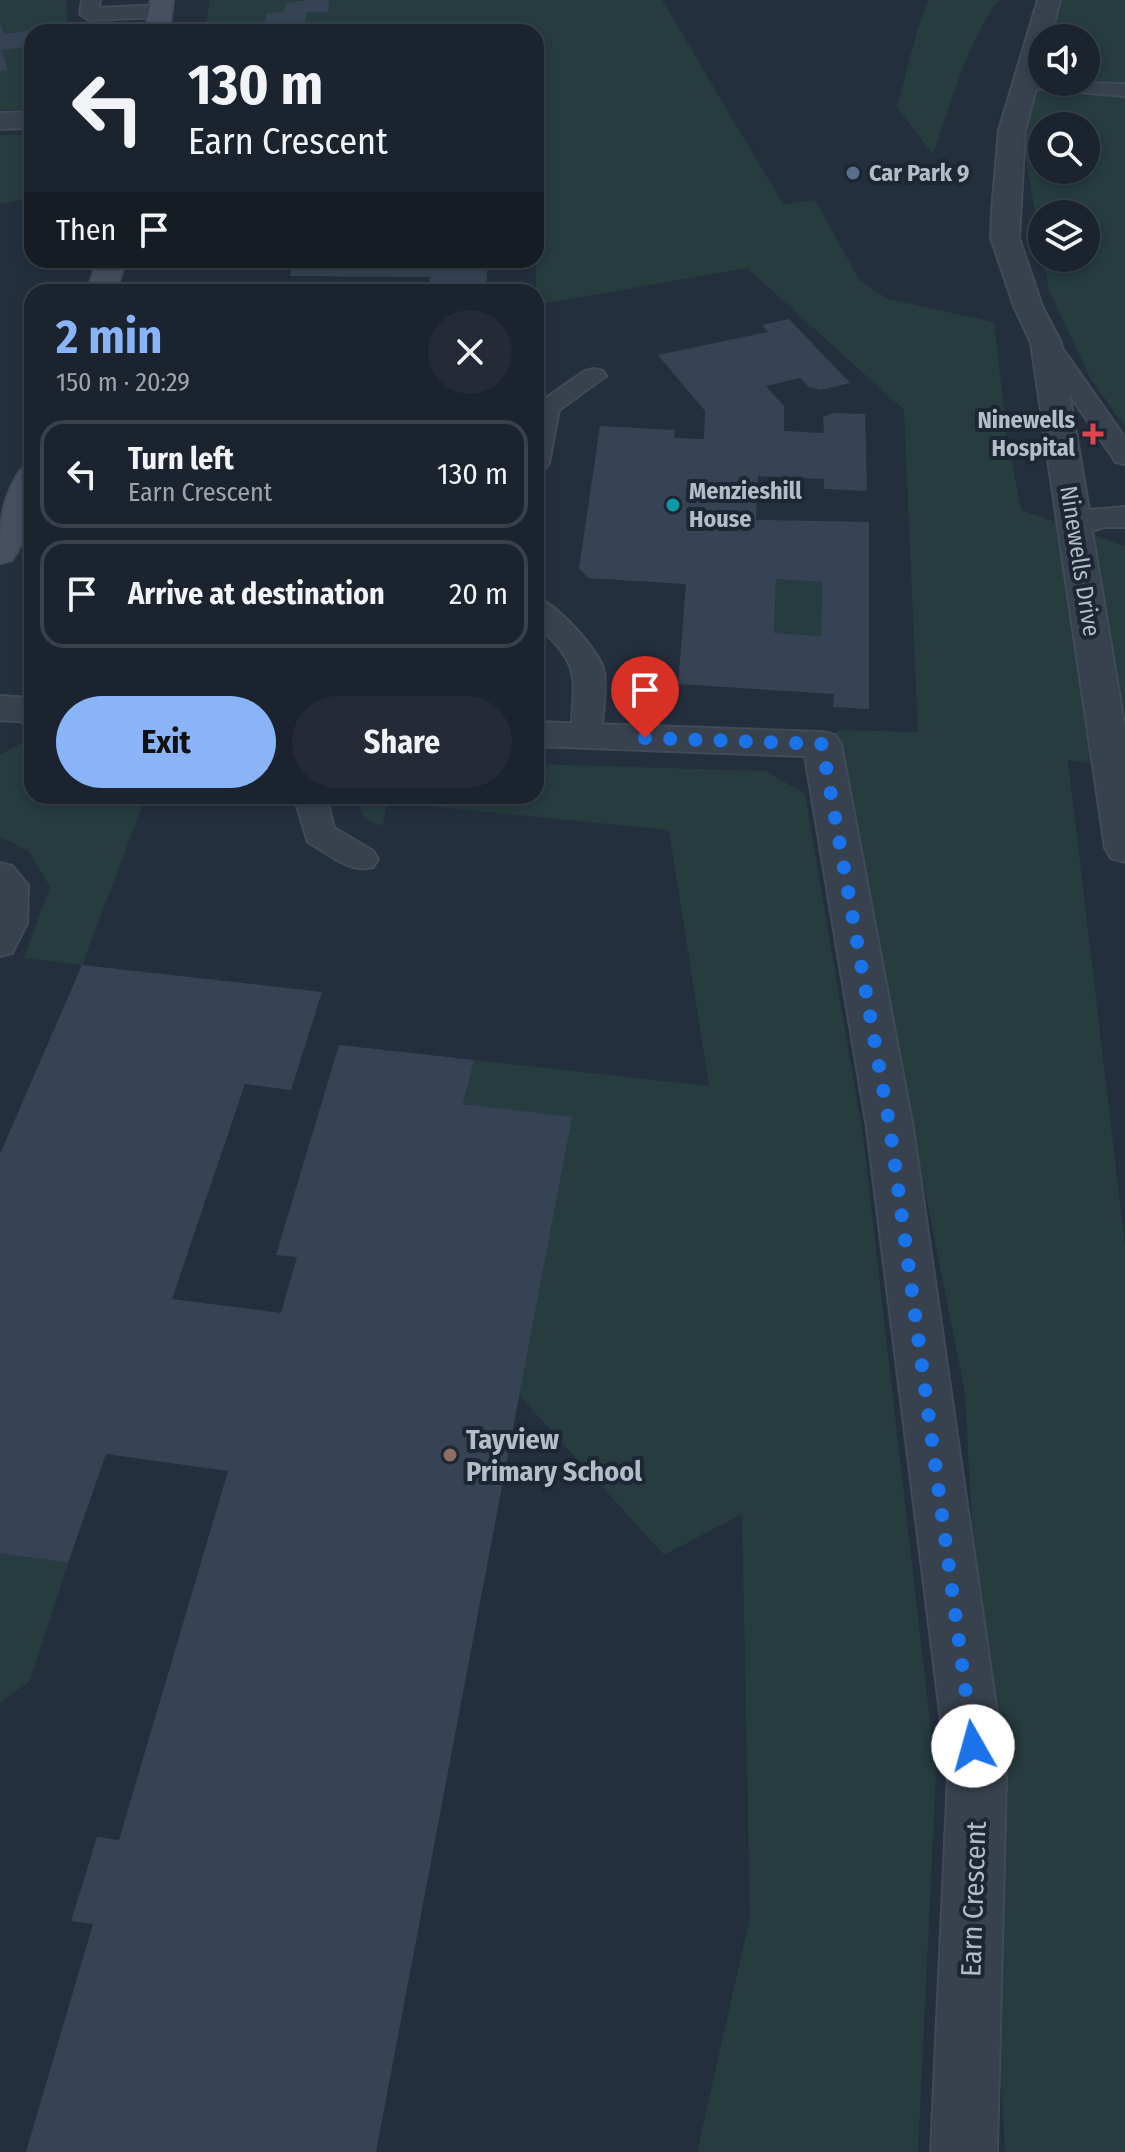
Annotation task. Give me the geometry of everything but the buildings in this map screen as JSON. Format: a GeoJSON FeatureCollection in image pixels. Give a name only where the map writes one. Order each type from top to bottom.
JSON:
{"type":"FeatureCollection","features":[{"type":"Feature","properties":{"kind":"street","name":"Ninewells Drive"},"geometry":{"type":"LineString","coordinates":[[1049,0],[1012,130],[1005,238],[1028,306],[1046,343],[1125,848]]}},
{"type":"Feature","properties":{"kind":"street"},"geometry":{"type":"LineString","coordinates":[[0,121],[24,120]]}},
{"type":"Feature","properties":{"kind":"street"},"geometry":{"type":"LineString","coordinates":[[0,553],[18,496]]}},
{"type":"Feature","properties":{"kind":"street"},"geometry":{"type":"LineString","coordinates":[[1074,526],[1101,517],[1125,517]]}},
{"type":"Feature","properties":{"kind":"street"},"geometry":{"type":"LineString","coordinates":[[0,708],[24,710]]}},
{"type":"Feature","properties":{"kind":"street","name":"Earn Crescent"},"geometry":{"type":"LineString","coordinates":[[544,734],[822,744],[890,1128],[977,1777],[964,2152]]}},
{"type":"Feature","properties":{"kind":"lane"},"geometry":{"type":"LineString","coordinates":[[91,0],[89,14],[160,14]]}},
{"type":"Feature","properties":{"kind":"lane"},"geometry":{"type":"LineString","coordinates":[[1024,83],[1125,90]]}},
{"type":"Feature","properties":{"kind":"lane"},"geometry":{"type":"LineString","coordinates":[[1046,343],[1125,456]]}},
{"type":"Feature","properties":{"kind":"lane"},"geometry":{"type":"LineString","coordinates":[[544,422],[547,407],[594,376]]}},
{"type":"Feature","properties":{"kind":"lane"},"geometry":{"type":"LineString","coordinates":[[544,615],[570,640],[589,670],[586,736]]}},
{"type":"Feature","properties":{"kind":"lane"},"geometry":{"type":"LineString","coordinates":[[312,804],[319,834],[362,859]]}},
{"type":"Feature","properties":{"kind":"lane"},"geometry":{"type":"LineString","coordinates":[[0,874],[12,885],[10,923],[0,944]]}},
{"type":"Feature","properties":{"kind":"green space"},"geometry":{"type":"Polygon","coordinates":[[[0,0],[66,0],[68,24],[24,24],[24,110],[0,110],[0,0]]]}},
{"type":"Feature","properties":{"kind":"green space"},"geometry":{"type":"Polygon","coordinates":[[[209,0],[662,0],[783,204],[815,200],[860,281],[888,299],[994,322],[1007,436],[1021,510],[1125,546],[1125,768],[1068,760],[1125,1245],[1125,2152],[1005,2152],[965,1393],[837,747],[837,730],[918,732],[904,410],[747,268],[544,304],[544,284],[536,284],[536,268],[544,268],[544,24],[207,24],[209,0]]]}},
{"type":"Feature","properties":{"kind":"green space"},"geometry":{"type":"Polygon","coordinates":[[[929,0],[1000,0],[969,52],[933,154],[897,107],[919,24],[929,0]]]}},
{"type":"Feature","properties":{"kind":"green space"},"geometry":{"type":"Polygon","coordinates":[[[1059,0],[1125,0],[1125,427],[1091,379],[1049,291],[1046,272],[1100,272],[1100,200],[1033,200],[1030,184],[1100,184],[1100,112],[1028,112],[1028,171],[1021,131],[1030,96],[1100,96],[1100,24],[1051,24],[1059,0]]]}},
{"type":"Feature","properties":{"kind":"green space"},"geometry":{"type":"Polygon","coordinates":[[[116,18],[114,24],[68,24],[116,18]]]}},
{"type":"Feature","properties":{"kind":"green space"},"geometry":{"type":"Polygon","coordinates":[[[0,135],[24,135],[24,200],[0,204],[0,135]]]}},
{"type":"Feature","properties":{"kind":"green space"},"geometry":{"type":"Polygon","coordinates":[[[776,579],[822,582],[821,636],[774,633],[776,579]]]}},
{"type":"Feature","properties":{"kind":"green space"},"geometry":{"type":"Polygon","coordinates":[[[24,743],[24,804],[143,804],[82,965],[24,958],[50,887],[29,851],[0,837],[0,755],[24,743]]]}},
{"type":"Feature","properties":{"kind":"green space"},"geometry":{"type":"Polygon","coordinates":[[[544,764],[766,771],[805,794],[863,1136],[936,1774],[918,2152],[697,2152],[750,1917],[742,1514],[664,1555],[519,1395],[571,1117],[463,1104],[474,1060],[709,1086],[669,830],[408,804],[544,804],[544,764]]]}},
{"type":"Feature","properties":{"kind":"green space"},"geometry":{"type":"Polygon","coordinates":[[[360,804],[388,804],[382,826],[363,818],[360,804]]]}},
{"type":"Feature","properties":{"kind":"green space"},"geometry":{"type":"Polygon","coordinates":[[[0,1553],[68,1563],[30,1681],[0,1703],[0,1553]]]}},
{"type":"Feature","properties":{"kind":"place","name":"Car Park 9"},"geometry":{"type":"Point","coordinates":[853,173]}},
{"type":"Feature","properties":{"kind":"place","name":"Ninewells Hospital"},"geometry":{"type":"Point","coordinates":[1093,434]}},
{"type":"Feature","properties":{"kind":"place","name":"Menzieshill House"},"geometry":{"type":"Point","coordinates":[673,505]}},
{"type":"Feature","properties":{"kind":"place","name":"Tayview Primary School"},"geometry":{"type":"Point","coordinates":[450,1455]}},
{"type":"Feature","properties":{"kind":"route"},"geometry":{"type":"LineString","coordinates":[[645,738],[822,744],[890,1128],[973,1746]]}}]}
